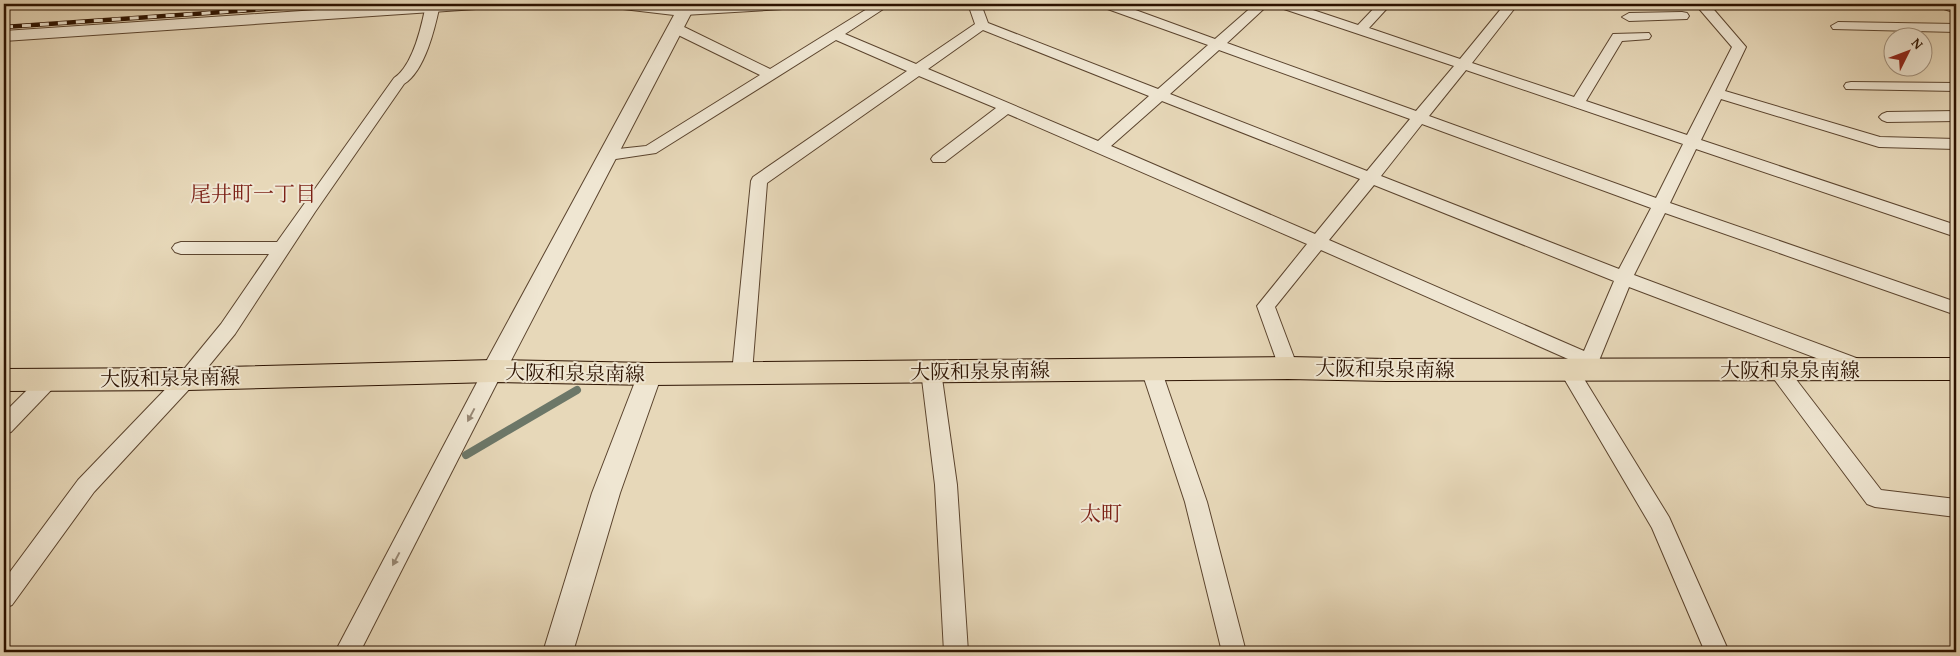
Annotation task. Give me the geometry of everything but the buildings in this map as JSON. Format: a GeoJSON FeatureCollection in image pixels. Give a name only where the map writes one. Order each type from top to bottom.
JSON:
{"type":"FeatureCollection","features":[{"type":"Feature","properties":{"kind":"main road","name":"大阪和泉泉南線"},"geometry":{"type":"LineString","coordinates":[[4,380],[187,379],[493,371],[650,374],[1288,368],[1578,370],[1956,369]]}},
{"type":"Feature","properties":{"kind":"street"},"geometry":{"type":"LineString","coordinates":[[4,36],[434,5],[476,4]]}},
{"type":"Feature","properties":{"kind":"street"},"geometry":{"type":"LineString","coordinates":[[623,4],[682,14],[799,4]]}},
{"type":"Feature","properties":{"kind":"street"},"geometry":{"type":"LineString","coordinates":[[610,155],[650,150],[884,4]]}},
{"type":"Feature","properties":{"kind":"street"},"geometry":{"type":"LineString","coordinates":[[975,4],[982,25]]}},
{"type":"Feature","properties":{"kind":"street"},"geometry":{"type":"LineString","coordinates":[[1107,4],[1660,205],[1956,309]]}},
{"type":"Feature","properties":{"kind":"street"},"geometry":{"type":"LineString","coordinates":[[1100,147],[1262,4]]}},
{"type":"Feature","properties":{"kind":"street"},"geometry":{"type":"LineString","coordinates":[[1284,4],[1956,231]]}},
{"type":"Feature","properties":{"kind":"street"},"geometry":{"type":"LineString","coordinates":[[1360,30],[1385,4]]}},
{"type":"Feature","properties":{"kind":"street"},"geometry":{"type":"LineString","coordinates":[[1288,368],[1266,306],[1369,177],[1420,118],[1512,4]]}},
{"type":"Feature","properties":{"kind":"street"},"geometry":{"type":"LineString","coordinates":[[1578,102],[1618,37],[1644,36],[1619,4]]}},
{"type":"Feature","properties":{"kind":"street"},"geometry":{"type":"LineString","coordinates":[[1578,370],[1739,47],[1702,4]]}},
{"type":"Feature","properties":{"kind":"street"},"geometry":{"type":"LineString","coordinates":[[1943,4],[1956,9]]}},
{"type":"Feature","properties":{"kind":"street"},"geometry":{"type":"LineString","coordinates":[[4,598],[86,486],[187,379],[228,329],[282,248],[399,81],[407,76],[427,33],[434,5]]}},
{"type":"Feature","properties":{"kind":"street"},"geometry":{"type":"LineString","coordinates":[[682,14],[770,74]]}},
{"type":"Feature","properties":{"kind":"street"},"geometry":{"type":"LineString","coordinates":[[347,652],[493,371],[610,155],[682,14]]}},
{"type":"Feature","properties":{"kind":"street"},"geometry":{"type":"LineString","coordinates":[[1630,17],[1682,16]]}},
{"type":"Feature","properties":{"kind":"street"},"geometry":{"type":"LineString","coordinates":[[1897,17],[1909,27]]}},
{"type":"Feature","properties":{"kind":"street"},"geometry":{"type":"LineString","coordinates":[[742,373],[759,181],[982,25]]}},
{"type":"Feature","properties":{"kind":"street"},"geometry":{"type":"LineString","coordinates":[[982,25],[1624,278],[1866,370]]}},
{"type":"Feature","properties":{"kind":"street"},"geometry":{"type":"LineString","coordinates":[[1838,26],[1956,28]]}},
{"type":"Feature","properties":{"kind":"street"},"geometry":{"type":"LineString","coordinates":[[835,35],[1100,147],[1575,354],[1578,370],[1661,524],[1716,652]]}},
{"type":"Feature","properties":{"kind":"street"},"geometry":{"type":"LineString","coordinates":[[1851,86],[1949,87],[1956,102]]}},
{"type":"Feature","properties":{"kind":"street"},"geometry":{"type":"LineString","coordinates":[[1717,93],[1879,142],[1956,144]]}},
{"type":"Feature","properties":{"kind":"street"},"geometry":{"type":"LineString","coordinates":[[939,160],[1007,107]]}},
{"type":"Feature","properties":{"kind":"street"},"geometry":{"type":"LineString","coordinates":[[1916,144],[1887,117],[1956,116]]}},
{"type":"Feature","properties":{"kind":"street"},"geometry":{"type":"LineString","coordinates":[[181,248],[282,248]]}},
{"type":"Feature","properties":{"kind":"street"},"geometry":{"type":"LineString","coordinates":[[1150,369],[1196,502],[1234,652]]}},
{"type":"Feature","properties":{"kind":"street"},"geometry":{"type":"LineString","coordinates":[[1778,370],[1875,498],[1956,508]]}},
{"type":"Feature","properties":{"kind":"street"},"geometry":{"type":"LineString","coordinates":[[931,371],[946,484],[956,652]]}},
{"type":"Feature","properties":{"kind":"street"},"geometry":{"type":"LineString","coordinates":[[558,652],[606,492],[650,374]]}},
{"type":"Feature","properties":{"kind":"street"},"geometry":{"type":"LineString","coordinates":[[4,426],[49,380]]}},
{"type":"Feature","properties":{"kind":"waterway"},"geometry":{"type":"LineString","coordinates":[[466,455],[577,390]]}},
{"type":"Feature","properties":{"kind":"railway"},"geometry":{"type":"LineString","coordinates":[[4,27],[338,4]]}},
{"type":"Feature","properties":{"kind":"district","name":"尾井町一丁目"},"geometry":{"type":"Point","coordinates":[253,194]}},
{"type":"Feature","properties":{"kind":"district","name":"太町"},"geometry":{"type":"Point","coordinates":[1101,514]}}]}
